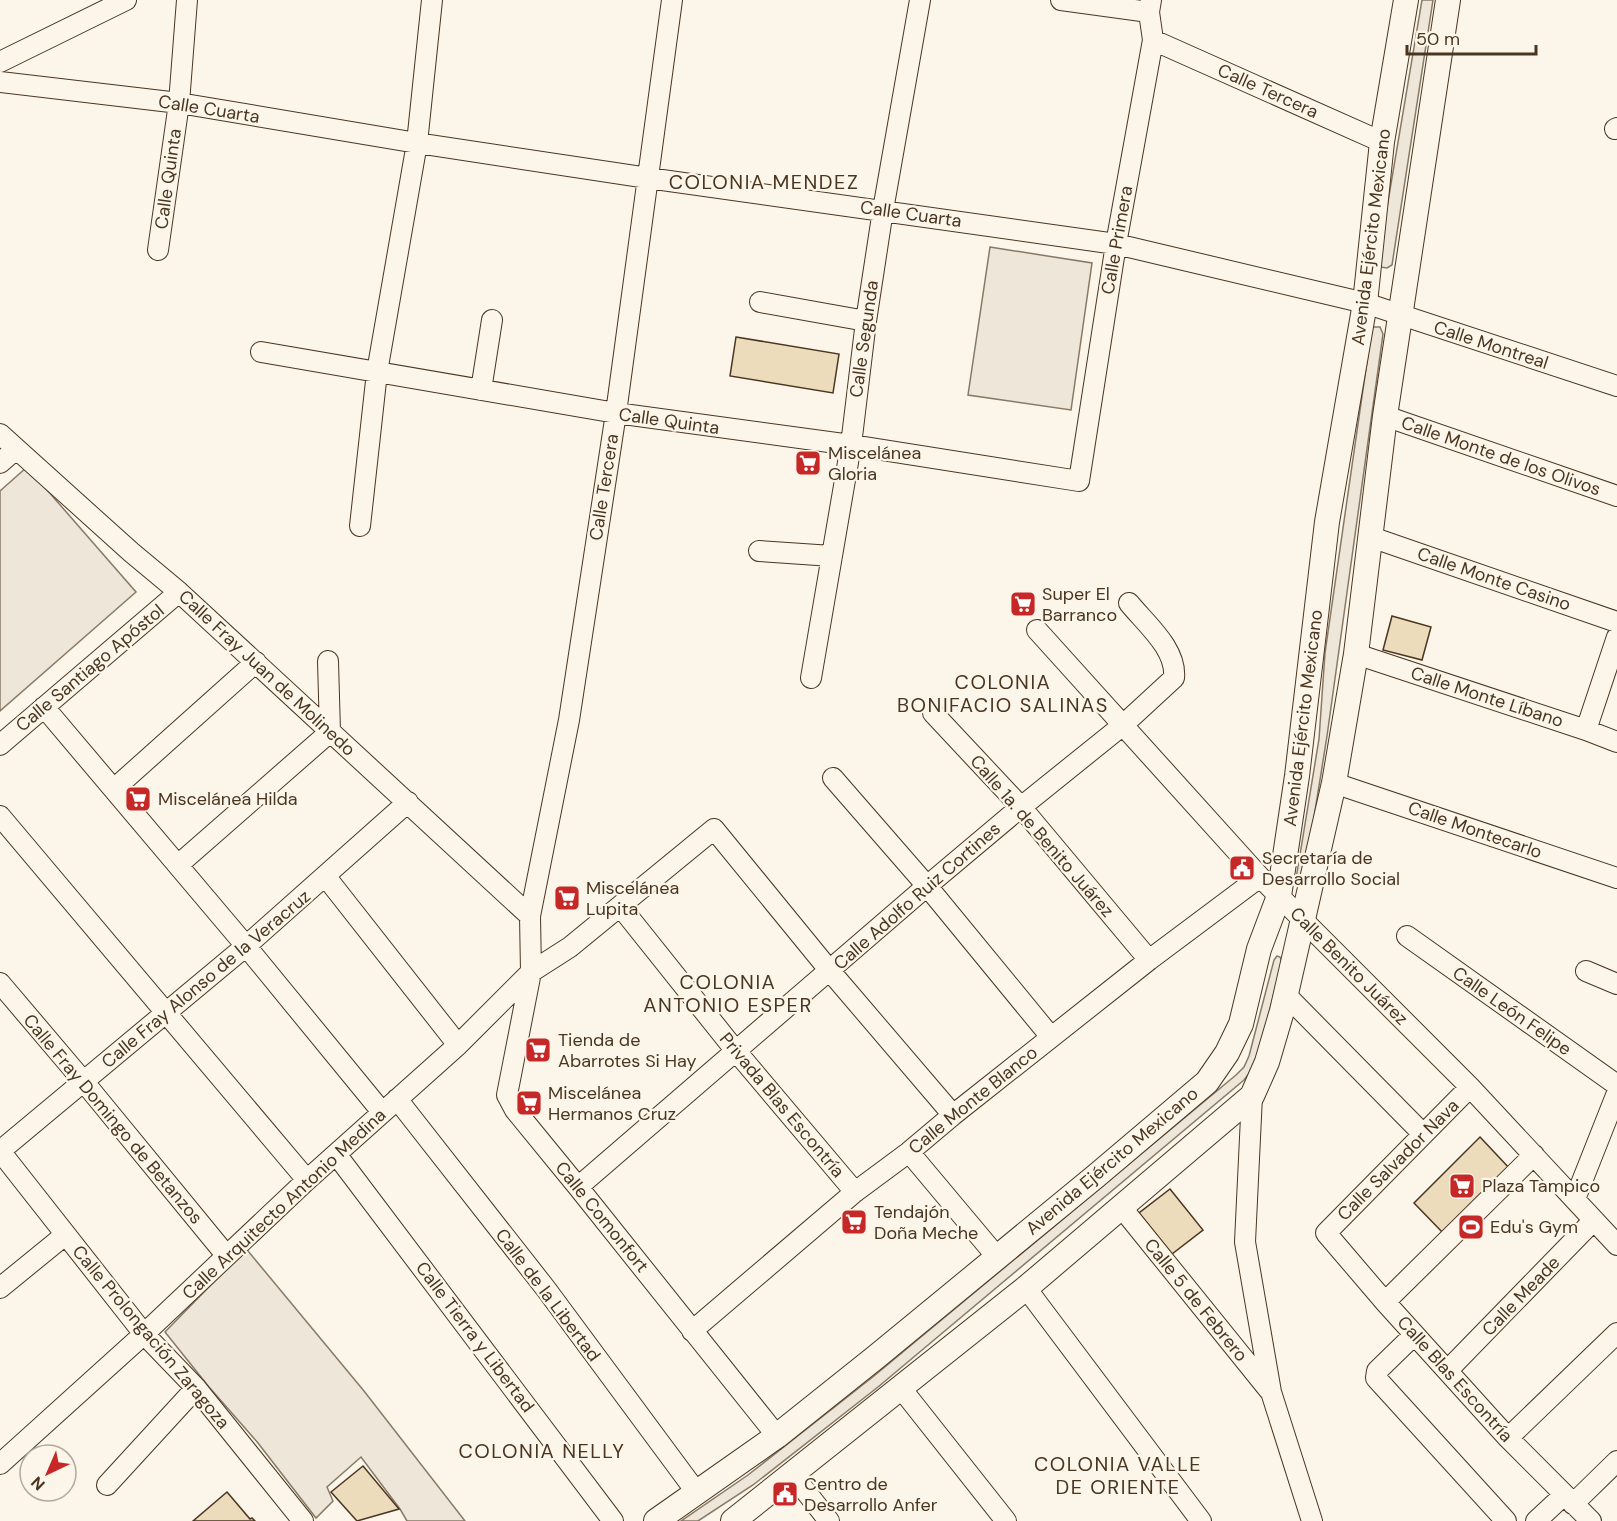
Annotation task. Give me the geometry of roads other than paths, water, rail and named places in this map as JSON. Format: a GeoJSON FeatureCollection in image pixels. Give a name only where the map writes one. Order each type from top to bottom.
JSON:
{"type":"FeatureCollection","features":[{"type":"Feature","properties":{"kind":"main road","name":"Avenida Ejército Mexicano"},"geometry":{"type":"LineString","coordinates":[[656,1521],[777,1436],[1096,1176],[1207,1082],[1227,1053],[1240,1024],[1259,949],[1279,897],[1297,776],[1326,522],[1365,303],[1382,142],[1406,0]]}},
{"type":"Feature","properties":{"kind":"main road","name":"Avenida Ejército Mexicano"},"geometry":{"type":"LineString","coordinates":[[733,1521],[1026,1288],[1252,1096],[1267,1062],[1285,994],[1334,783],[1356,654],[1384,416],[1448,0]]}},
{"type":"Feature","properties":{"kind":"street"},"geometry":{"type":"LineString","coordinates":[[0,62],[126,0]]}},
{"type":"Feature","properties":{"kind":"street","name":"Calle Quinta"},"geometry":{"type":"LineString","coordinates":[[158,250],[179,104],[187,0]]}},
{"type":"Feature","properties":{"kind":"street"},"geometry":{"type":"LineString","coordinates":[[360,526],[376,372],[417,143],[432,0]]}},
{"type":"Feature","properties":{"kind":"street","name":"Calle Tercera"},"geometry":{"type":"LineString","coordinates":[[531,972],[530,916],[569,720],[616,413],[672,0]]}},
{"type":"Feature","properties":{"kind":"street","name":"Calle Segunda"},"geometry":{"type":"LineString","coordinates":[[811,678],[850,445],[883,210],[920,0]]}},
{"type":"Feature","properties":{"kind":"street"},"geometry":{"type":"LineString","coordinates":[[1060,0],[1150,6]]}},
{"type":"Feature","properties":{"kind":"street","name":"Calle Primera"},"geometry":{"type":"LineString","coordinates":[[1079,481],[1116,244],[1153,40],[1150,6]]}},
{"type":"Feature","properties":{"kind":"street","name":"Calle Tercera"},"geometry":{"type":"LineString","coordinates":[[1153,40],[1382,142]]}},
{"type":"Feature","properties":{"kind":"street","name":"Calle Cuarta"},"geometry":{"type":"LineString","coordinates":[[0,82],[179,104],[648,178],[1116,244],[1365,303]]}},
{"type":"Feature","properties":{"kind":"street"},"geometry":{"type":"LineString","coordinates":[[760,302],[866,321]]}},
{"type":"Feature","properties":{"kind":"street","name":"Calle Montreal"},"geometry":{"type":"LineString","coordinates":[[1365,303],[1617,386]]}},
{"type":"Feature","properties":{"kind":"street"},"geometry":{"type":"LineString","coordinates":[[481,390],[492,320]]}},
{"type":"Feature","properties":{"kind":"street","name":"Calle Quinta"},"geometry":{"type":"LineString","coordinates":[[261,352],[616,413],[850,445],[1079,481]]}},
{"type":"Feature","properties":{"kind":"street","name":"Calle Monte de los Olivos"},"geometry":{"type":"LineString","coordinates":[[1384,416],[1617,496]]}},
{"type":"Feature","properties":{"kind":"street","name":"Calle Fray Juan de Molinedo"},"geometry":{"type":"LineString","coordinates":[[0,434],[256,662],[530,916]]}},
{"type":"Feature","properties":{"kind":"street"},"geometry":{"type":"LineString","coordinates":[[0,463],[16,449]]}},
{"type":"Feature","properties":{"kind":"street","name":"Calle Monte Casino"},"geometry":{"type":"LineString","coordinates":[[1371,537],[1617,622]]}},
{"type":"Feature","properties":{"kind":"street"},"geometry":{"type":"LineString","coordinates":[[759,551],[832,556]]}},
{"type":"Feature","properties":{"kind":"street","name":"Calle Santiago Apóstol"},"geometry":{"type":"LineString","coordinates":[[0,745],[179,592]]}},
{"type":"Feature","properties":{"kind":"street","name":"Calle Adolfo Ruiz Cortines"},"geometry":{"type":"LineString","coordinates":[[578,1187],[927,886],[1123,725],[1174,678],[1173,659],[1166,647],[1129,603]]}},
{"type":"Feature","properties":{"kind":"street","name":"Calle Benito Juárez"},"geometry":{"type":"LineString","coordinates":[[1037,630],[1260,877],[1470,1087],[1617,1245]]}},
{"type":"Feature","properties":{"kind":"street"},"geometry":{"type":"LineString","coordinates":[[1586,730],[1617,638]]}},
{"type":"Feature","properties":{"kind":"street","name":"Calle Monte Líbano"},"geometry":{"type":"LineString","coordinates":[[1356,654],[1617,742]]}},
{"type":"Feature","properties":{"kind":"street"},"geometry":{"type":"LineString","coordinates":[[178,865],[330,732],[328,661]]}},
{"type":"Feature","properties":{"kind":"street"},"geometry":{"type":"LineString","coordinates":[[114,789],[256,662]]}},
{"type":"Feature","properties":{"kind":"street","name":"Calle de la Libertad"},"geometry":{"type":"LineString","coordinates":[[44,707],[246,946],[389,1106],[546,1289],[697,1493]]}},
{"type":"Feature","properties":{"kind":"street","name":"Calle 1a. de Benito Juárez"},"geometry":{"type":"LineString","coordinates":[[933,713],[1021,807],[1149,960]]}},
{"type":"Feature","properties":{"kind":"street"},"geometry":{"type":"LineString","coordinates":[[833,778],[927,886],[1051,1037]]}},
{"type":"Feature","properties":{"kind":"street","name":"Calle Montecarlo"},"geometry":{"type":"LineString","coordinates":[[1334,783],[1617,878]]}},
{"type":"Feature","properties":{"kind":"street","name":"Calle Fray Alonso de la Veracruz"},"geometry":{"type":"LineString","coordinates":[[0,1151],[246,946],[408,802]]}},
{"type":"Feature","properties":{"kind":"street"},"geometry":{"type":"LineString","coordinates":[[0,816],[307,1180]]}},
{"type":"Feature","properties":{"kind":"street","name":"Calle Arquitecto Antonio Medina"},"geometry":{"type":"LineString","coordinates":[[0,1464],[144,1334],[307,1180],[458,1045],[531,972],[570,947],[714,829],[830,971]]}},
{"type":"Feature","properties":{"kind":"street"},"geometry":{"type":"LineString","coordinates":[[326,877],[458,1045]]}},
{"type":"Feature","properties":{"kind":"street","name":"Calle Monte Blanco"},"geometry":{"type":"LineString","coordinates":[[692,1331],[855,1192],[909,1152],[1149,960],[1260,877]]}},
{"type":"Feature","properties":{"kind":"street","name":"Privada Blas Escontría"},"geometry":{"type":"LineString","coordinates":[[620,906],[735,1050],[855,1192]]}},
{"type":"Feature","properties":{"kind":"street","name":"Calle León Felipe"},"geometry":{"type":"LineString","coordinates":[[1407,936],[1617,1085]]}},
{"type":"Feature","properties":{"kind":"street"},"geometry":{"type":"LineString","coordinates":[[830,971],[953,1115]]}},
{"type":"Feature","properties":{"kind":"street"},"geometry":{"type":"LineString","coordinates":[[1586,971],[1617,984]]}},
{"type":"Feature","properties":{"kind":"street","name":"Calle Comonfort"},"geometry":{"type":"LineString","coordinates":[[531,972],[507,1095],[515,1110],[777,1436]]}},
{"type":"Feature","properties":{"kind":"street","name":"Calle Fray Domingo de Betanzos"},"geometry":{"type":"LineString","coordinates":[[0,983],[226,1255]]}},
{"type":"Feature","properties":{"kind":"street"},"geometry":{"type":"LineString","coordinates":[[1285,994],[1423,1134]]}},
{"type":"Feature","properties":{"kind":"street","name":"Calle Salvador Nava"},"geometry":{"type":"LineString","coordinates":[[1326,1233],[1470,1087]]}},
{"type":"Feature","properties":{"kind":"street"},"geometry":{"type":"LineString","coordinates":[[1575,1199],[1617,1093]]}},
{"type":"Feature","properties":{"kind":"street"},"geometry":{"type":"LineString","coordinates":[[1252,1096],[1245,1242],[1271,1392],[1312,1521]]}},
{"type":"Feature","properties":{"kind":"street","name":"Calle Prolongación Zaragoza"},"geometry":{"type":"LineString","coordinates":[[0,1151],[144,1334],[196,1388],[303,1521]]}},
{"type":"Feature","properties":{"kind":"street"},"geometry":{"type":"LineString","coordinates":[[909,1152],[997,1257]]}},
{"type":"Feature","properties":{"kind":"street","name":"Calle Tierra y Libertad"},"geometry":{"type":"LineString","coordinates":[[336,1154],[613,1521]]}},
{"type":"Feature","properties":{"kind":"street"},"geometry":{"type":"LineString","coordinates":[[1385,1302],[1534,1155]]}},
{"type":"Feature","properties":{"kind":"street","name":"Calle 5 de Febrero"},"geometry":{"type":"LineString","coordinates":[[1122,1208],[1271,1392]]}},
{"type":"Feature","properties":{"kind":"street","name":"Calle Meade"},"geometry":{"type":"LineString","coordinates":[[1448,1370],[1593,1221]]}},
{"type":"Feature","properties":{"kind":"street","name":"Calle Blas Escontría"},"geometry":{"type":"LineString","coordinates":[[1326,1233],[1414,1335],[1508,1438],[1591,1521]]}},
{"type":"Feature","properties":{"kind":"street"},"geometry":{"type":"LineString","coordinates":[[0,1288],[65,1235]]}},
{"type":"Feature","properties":{"kind":"street"},"geometry":{"type":"LineString","coordinates":[[1026,1288],[1201,1521]]}},
{"type":"Feature","properties":{"kind":"street"},"geometry":{"type":"LineString","coordinates":[[1508,1438],[1617,1333]]}},
{"type":"Feature","properties":{"kind":"street"},"geometry":{"type":"LineString","coordinates":[[1414,1335],[1377,1371],[1376,1378],[1506,1521]]}},
{"type":"Feature","properties":{"kind":"street"},"geometry":{"type":"LineString","coordinates":[[900,1387],[1006,1521]]}},
{"type":"Feature","properties":{"kind":"street"},"geometry":{"type":"LineString","coordinates":[[107,1485],[196,1388]]}},
{"type":"Feature","properties":{"kind":"street"},"geometry":{"type":"LineString","coordinates":[[1536,1521],[1569,1500],[1617,1461]]}},
{"type":"Feature","properties":{"kind":"street"},"geometry":{"type":"LineString","coordinates":[[792,1474],[829,1521]]}},
{"type":"Feature","properties":{"kind":"place","name":"Miscelánea Gloria"},"geometry":{"type":"Point","coordinates":[808,463]}},
{"type":"Feature","properties":{"kind":"place","name":"Super El Barranco"},"geometry":{"type":"Point","coordinates":[1023,604]}},
{"type":"Feature","properties":{"kind":"place","name":"Miscelánea Hilda"},"geometry":{"type":"Point","coordinates":[138,799]}},
{"type":"Feature","properties":{"kind":"place","name":"Secretaría de Desarrollo Social"},"geometry":{"type":"Point","coordinates":[1242,868]}},
{"type":"Feature","properties":{"kind":"place","name":"Miscelánea Lupita"},"geometry":{"type":"Point","coordinates":[567,898]}},
{"type":"Feature","properties":{"kind":"place","name":"Tienda de Abarrotes Si Hay"},"geometry":{"type":"Point","coordinates":[538,1050]}},
{"type":"Feature","properties":{"kind":"place","name":"Miscelánea Hermanos Cruz"},"geometry":{"type":"Point","coordinates":[529,1103]}},
{"type":"Feature","properties":{"kind":"place","name":"Plaza Tampico"},"geometry":{"type":"Point","coordinates":[1462,1186]}},
{"type":"Feature","properties":{"kind":"place","name":"Tendajón Doña Meche"},"geometry":{"type":"Point","coordinates":[854,1222]}},
{"type":"Feature","properties":{"kind":"place","name":"Edu's Gym"},"geometry":{"type":"Point","coordinates":[1471,1227]}},
{"type":"Feature","properties":{"kind":"place","name":"Centro de Desarrollo Anfer"},"geometry":{"type":"Point","coordinates":[785,1494]}},
{"type":"Feature","properties":{"kind":"district","name":"COLONIA MENDEZ"},"geometry":{"type":"Point","coordinates":[764,182]}},
{"type":"Feature","properties":{"kind":"district","name":"COLONIA BONIFACIO SALINAS"},"geometry":{"type":"Point","coordinates":[1003,694]}},
{"type":"Feature","properties":{"kind":"district","name":"COLONIA ANTONIO ESPER"},"geometry":{"type":"Point","coordinates":[728,994]}},
{"type":"Feature","properties":{"kind":"district","name":"COLONIA NELLY"},"geometry":{"type":"Point","coordinates":[542,1451]}},
{"type":"Feature","properties":{"kind":"district","name":"COLONIA VALLE DE ORIENTE"},"geometry":{"type":"Point","coordinates":[1118,1476]}}]}
